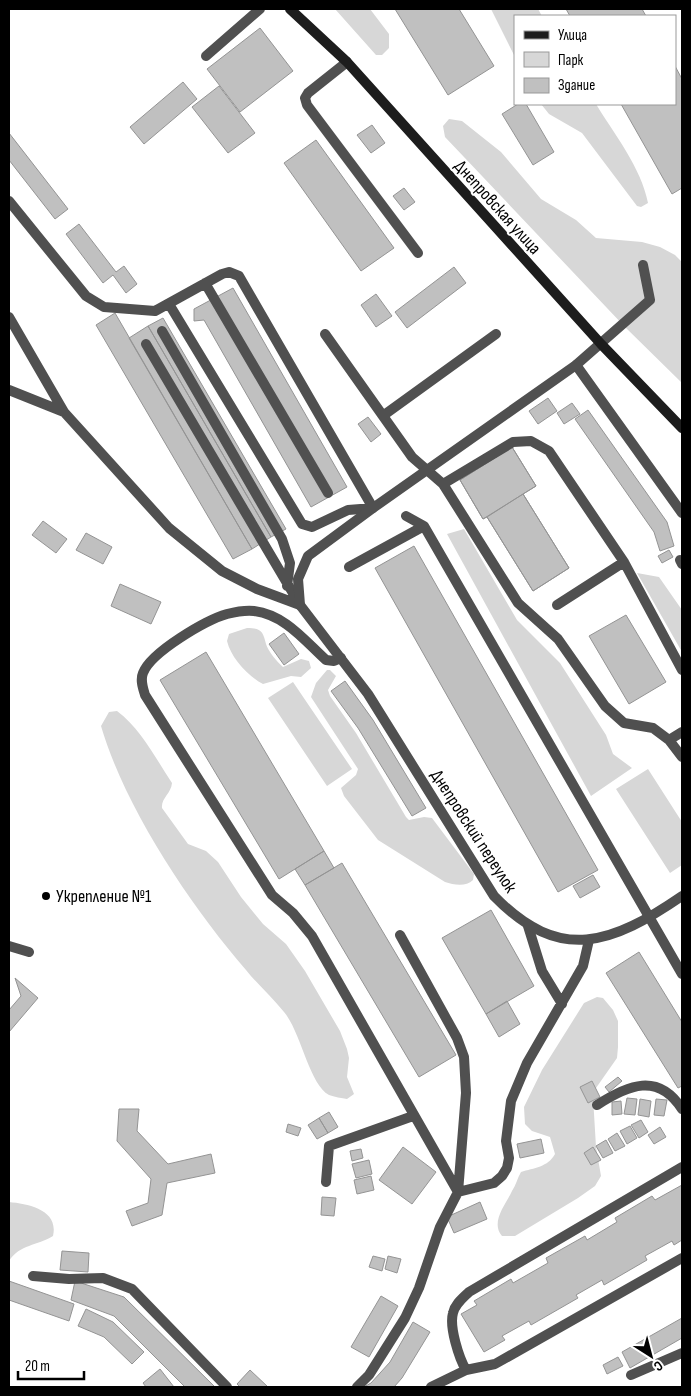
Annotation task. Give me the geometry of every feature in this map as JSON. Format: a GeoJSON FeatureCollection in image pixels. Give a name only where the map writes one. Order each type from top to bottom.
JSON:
{"type":"FeatureCollection","features":[{"type":"Feature","properties":{"kind":"main road","name":"Днепровская улица"},"geometry":{"type":"LineString","coordinates":[[290,9],[346,62],[601,344],[682,428]]}},
{"type":"Feature","properties":{"kind":"street"},"geometry":{"type":"LineString","coordinates":[[206,56],[260,9]]}},
{"type":"Feature","properties":{"kind":"street"},"geometry":{"type":"LineString","coordinates":[[346,62],[308,93],[305,98],[307,105],[418,253]]}},
{"type":"Feature","properties":{"kind":"street"},"geometry":{"type":"LineString","coordinates":[[9,201],[82,292],[94,302],[104,307],[155,311],[229,272],[239,276],[373,508]]}},
{"type":"Feature","properties":{"kind":"street"},"geometry":{"type":"LineString","coordinates":[[9,317],[64,412],[169,528],[222,571],[257,589],[300,605],[298,580],[308,556],[576,365],[650,300],[643,265]]}},
{"type":"Feature","properties":{"kind":"street"},"geometry":{"type":"LineString","coordinates":[[205,283],[328,493]]}},
{"type":"Feature","properties":{"kind":"street"},"geometry":{"type":"LineString","coordinates":[[169,304],[302,524],[312,527],[348,510],[373,508]]}},
{"type":"Feature","properties":{"kind":"street"},"geometry":{"type":"LineString","coordinates":[[162,331],[282,540],[290,563],[287,586]]}},
{"type":"Feature","properties":{"kind":"street"},"geometry":{"type":"LineString","coordinates":[[325,334],[412,457],[443,484],[518,603],[558,639],[605,706],[624,723],[653,728],[669,740],[682,757]]}},
{"type":"Feature","properties":{"kind":"street"},"geometry":{"type":"LineString","coordinates":[[384,415],[496,334]]}},
{"type":"Feature","properties":{"kind":"street","name":"Днепровский переулок"},"geometry":{"type":"LineString","coordinates":[[146,344],[287,586],[368,694],[494,896],[512,914],[528,926],[558,938],[589,940],[610,936],[681,900]]}},
{"type":"Feature","properties":{"kind":"street"},"geometry":{"type":"LineString","coordinates":[[576,365],[682,513]]}},
{"type":"Feature","properties":{"kind":"street"},"geometry":{"type":"LineString","coordinates":[[9,390],[64,412]]}},
{"type":"Feature","properties":{"kind":"street"},"geometry":{"type":"LineString","coordinates":[[443,484],[513,442],[531,441],[549,452],[624,562],[682,670]]}},
{"type":"Feature","properties":{"kind":"street"},"geometry":{"type":"LineString","coordinates":[[406,516],[424,526],[682,974]]}},
{"type":"Feature","properties":{"kind":"street"},"geometry":{"type":"LineString","coordinates":[[349,567],[424,526]]}},
{"type":"Feature","properties":{"kind":"street"},"geometry":{"type":"LineString","coordinates":[[558,605],[624,562]]}},
{"type":"Feature","properties":{"kind":"street"},"geometry":{"type":"LineString","coordinates":[[341,658],[334,661],[326,660],[285,623],[254,611],[242,611],[227,614],[210,622],[164,649],[144,670],[142,686],[145,695],[272,895],[293,913],[312,936],[458,1192]]}},
{"type":"Feature","properties":{"kind":"street"},"geometry":{"type":"LineString","coordinates":[[669,740],[682,732]]}},
{"type":"Feature","properties":{"kind":"street"},"geometry":{"type":"LineString","coordinates":[[528,926],[542,971],[562,1004]]}},
{"type":"Feature","properties":{"kind":"street"},"geometry":{"type":"LineString","coordinates":[[357,1387],[369,1375],[395,1335],[412,1303],[440,1227],[458,1192],[466,1093],[464,1057],[457,1038],[400,936]]}},
{"type":"Feature","properties":{"kind":"street"},"geometry":{"type":"LineString","coordinates":[[458,1192],[494,1183],[502,1176],[509,1158],[506,1141],[511,1101],[527,1064],[583,966],[589,940]]}},
{"type":"Feature","properties":{"kind":"street"},"geometry":{"type":"LineString","coordinates":[[9,946],[29,952]]}},
{"type":"Feature","properties":{"kind":"street"},"geometry":{"type":"LineString","coordinates":[[598,1105],[621,1090],[638,1085],[664,1090],[671,1094],[682,1109]]}},
{"type":"Feature","properties":{"kind":"street"},"geometry":{"type":"LineString","coordinates":[[326,1182],[329,1146],[413,1116]]}},
{"type":"Feature","properties":{"kind":"street"},"geometry":{"type":"LineString","coordinates":[[466,1370],[459,1354],[452,1314],[458,1302],[469,1292],[682,1167]]}},
{"type":"Feature","properties":{"kind":"street"},"geometry":{"type":"LineString","coordinates":[[431,1387],[466,1370],[496,1364],[682,1258]]}},
{"type":"Feature","properties":{"kind":"street"},"geometry":{"type":"LineString","coordinates":[[33,1276],[69,1279],[103,1278],[132,1289],[227,1387]]}},
{"type":"Feature","properties":{"kind":"street"},"geometry":{"type":"LineString","coordinates":[[632,1375],[682,1353]]}},
{"type":"Feature","properties":{"kind":"green space"},"geometry":{"type":"Polygon","coordinates":[[[335,9],[370,9],[389,34],[389,48],[382,55],[376,55],[335,9]]]}},
{"type":"Feature","properties":{"kind":"green space"},"geometry":{"type":"Polygon","coordinates":[[[491,9],[538,9],[541,15],[514,15],[514,55],[491,9]]]}},
{"type":"Feature","properties":{"kind":"green space"},"geometry":{"type":"Polygon","coordinates":[[[542,105],[597,105],[633,164],[648,203],[641,207],[637,206],[582,133],[549,114],[542,105]]]}},
{"type":"Feature","properties":{"kind":"green space"},"geometry":{"type":"Polygon","coordinates":[[[449,119],[462,121],[501,152],[541,199],[576,220],[596,238],[642,242],[660,247],[675,255],[682,262],[682,383],[625,327],[445,137],[443,126],[449,119]]]}},
{"type":"Feature","properties":{"kind":"green space"},"geometry":{"type":"Polygon","coordinates":[[[464,529],[517,620],[560,663],[606,735],[613,754],[632,768],[591,796],[447,534],[464,529]]]}},
{"type":"Feature","properties":{"kind":"green space"},"geometry":{"type":"Polygon","coordinates":[[[637,573],[659,577],[682,610],[682,652],[637,573]]]}},
{"type":"Feature","properties":{"kind":"green space"},"geometry":{"type":"Polygon","coordinates":[[[247,628],[261,631],[269,650],[283,667],[301,659],[309,661],[311,668],[301,677],[291,676],[263,684],[257,681],[236,660],[227,641],[229,634],[247,628]]]}},
{"type":"Feature","properties":{"kind":"green space"},"geometry":{"type":"Polygon","coordinates":[[[327,670],[330,670],[336,676],[328,690],[330,696],[356,733],[406,817],[409,820],[424,817],[432,818],[474,874],[473,880],[467,884],[460,885],[445,882],[378,840],[344,796],[341,788],[356,775],[358,769],[311,697],[316,683],[327,670]]]}},
{"type":"Feature","properties":{"kind":"green space"},"geometry":{"type":"Polygon","coordinates":[[[293,682],[352,769],[327,786],[268,698],[293,682]]]}},
{"type":"Feature","properties":{"kind":"green space"},"geometry":{"type":"Polygon","coordinates":[[[117,711],[141,735],[172,783],[163,801],[162,808],[188,844],[206,851],[218,862],[241,897],[263,924],[286,944],[305,971],[340,1031],[347,1049],[349,1058],[347,1077],[354,1094],[347,1099],[329,1095],[322,1089],[310,1069],[290,1021],[284,1012],[203,916],[182,886],[143,822],[126,790],[101,726],[109,712],[117,711]]]}},
{"type":"Feature","properties":{"kind":"green space"},"geometry":{"type":"Polygon","coordinates":[[[648,769],[682,822],[682,865],[670,873],[616,789],[648,769]]]}},
{"type":"Feature","properties":{"kind":"green space"},"geometry":{"type":"Polygon","coordinates":[[[597,997],[603,998],[613,1010],[618,1021],[617,1058],[596,1088],[593,1097],[596,1147],[601,1176],[595,1186],[578,1198],[515,1236],[502,1236],[499,1231],[498,1219],[521,1172],[549,1162],[555,1154],[550,1137],[532,1131],[525,1124],[524,1107],[542,1070],[584,1003],[597,997]]]}},
{"type":"Feature","properties":{"kind":"green space"},"geometry":{"type":"Polygon","coordinates":[[[9,1202],[41,1210],[47,1214],[54,1227],[53,1236],[18,1251],[9,1261],[9,1202]]]}},
{"type":"Feature","properties":{"kind":"building"},"geometry":{"type":"Polygon","coordinates":[[[395,9],[459,9],[494,66],[448,95],[395,9]]]}},
{"type":"Feature","properties":{"kind":"building"},"geometry":{"type":"Polygon","coordinates":[[[566,9],[642,9],[645,15],[569,15],[566,9]]]}},
{"type":"Feature","properties":{"kind":"building"},"geometry":{"type":"Polygon","coordinates":[[[260,28],[293,71],[240,112],[207,69],[260,28]]]}},
{"type":"Feature","properties":{"kind":"building"},"geometry":{"type":"Polygon","coordinates":[[[676,68],[682,79],[682,188],[672,194],[622,105],[676,105],[676,68]]]}},
{"type":"Feature","properties":{"kind":"building"},"geometry":{"type":"Polygon","coordinates":[[[183,82],[197,99],[144,144],[130,127],[183,82]]]}},
{"type":"Feature","properties":{"kind":"building"},"geometry":{"type":"Polygon","coordinates":[[[219,86],[255,133],[228,153],[192,107],[219,86]]]}},
{"type":"Feature","properties":{"kind":"building"},"geometry":{"type":"Polygon","coordinates":[[[516,105],[527,105],[554,152],[533,165],[502,114],[516,105]]]}},
{"type":"Feature","properties":{"kind":"building"},"geometry":{"type":"Polygon","coordinates":[[[372,125],[385,143],[371,153],[357,135],[372,125]]]}},
{"type":"Feature","properties":{"kind":"building"},"geometry":{"type":"Polygon","coordinates":[[[9,133],[68,209],[55,219],[9,160],[9,133]]]}},
{"type":"Feature","properties":{"kind":"building"},"geometry":{"type":"Polygon","coordinates":[[[316,140],[394,248],[361,271],[284,163],[316,140]]]}},
{"type":"Feature","properties":{"kind":"building"},"geometry":{"type":"Polygon","coordinates":[[[404,188],[415,202],[404,210],[393,196],[404,188]]]}},
{"type":"Feature","properties":{"kind":"building"},"geometry":{"type":"Polygon","coordinates":[[[79,224],[116,272],[124,266],[137,284],[126,293],[113,275],[103,283],[66,234],[79,224]]]}},
{"type":"Feature","properties":{"kind":"building"},"geometry":{"type":"Polygon","coordinates":[[[454,267],[466,283],[407,328],[395,312],[454,267]]]}},
{"type":"Feature","properties":{"kind":"building"},"geometry":{"type":"Polygon","coordinates":[[[233,288],[347,487],[311,507],[204,320],[194,321],[194,309],[233,288]]]}},
{"type":"Feature","properties":{"kind":"building"},"geometry":{"type":"Polygon","coordinates":[[[376,294],[392,316],[376,327],[361,305],[376,294]]]}},
{"type":"Feature","properties":{"kind":"building"},"geometry":{"type":"Polygon","coordinates":[[[115,313],[252,549],[233,559],[96,325],[115,313]]]}},
{"type":"Feature","properties":{"kind":"building"},"geometry":{"type":"Polygon","coordinates":[[[163,318],[286,529],[271,537],[148,326],[163,318]]]}},
{"type":"Feature","properties":{"kind":"building"},"geometry":{"type":"Polygon","coordinates":[[[148,326],[271,537],[252,549],[129,338],[148,326]]]}},
{"type":"Feature","properties":{"kind":"building"},"geometry":{"type":"Polygon","coordinates":[[[548,398],[557,411],[538,424],[529,411],[548,398]]]}},
{"type":"Feature","properties":{"kind":"building"},"geometry":{"type":"Polygon","coordinates":[[[572,403],[580,414],[564,424],[557,413],[572,403]]]}},
{"type":"Feature","properties":{"kind":"building"},"geometry":{"type":"Polygon","coordinates":[[[588,410],[667,522],[674,546],[660,551],[654,532],[575,419],[588,410]]]}},
{"type":"Feature","properties":{"kind":"building"},"geometry":{"type":"Polygon","coordinates":[[[368,417],[381,434],[371,442],[358,424],[368,417]]]}},
{"type":"Feature","properties":{"kind":"building"},"geometry":{"type":"Polygon","coordinates":[[[512,447],[536,486],[523,494],[569,568],[533,591],[487,517],[483,519],[460,480],[512,447]]]}},
{"type":"Feature","properties":{"kind":"building"},"geometry":{"type":"Polygon","coordinates":[[[512,447],[536,486],[483,519],[460,480],[512,447]]]}},
{"type":"Feature","properties":{"kind":"building"},"geometry":{"type":"Polygon","coordinates":[[[523,494],[569,568],[533,591],[487,517],[523,494]]]}},
{"type":"Feature","properties":{"kind":"building"},"geometry":{"type":"Polygon","coordinates":[[[43,521],[67,539],[56,553],[32,535],[43,521]]]}},
{"type":"Feature","properties":{"kind":"building"},"geometry":{"type":"Polygon","coordinates":[[[86,533],[112,547],[103,564],[76,550],[86,533]]]}},
{"type":"Feature","properties":{"kind":"building"},"geometry":{"type":"Polygon","coordinates":[[[414,546],[598,870],[558,892],[375,568],[414,546]]]}},
{"type":"Feature","properties":{"kind":"building"},"geometry":{"type":"Polygon","coordinates":[[[669,550],[673,557],[662,563],[658,556],[669,550]]]}},
{"type":"Feature","properties":{"kind":"building"},"geometry":{"type":"Polygon","coordinates":[[[120,584],[161,602],[151,624],[111,606],[120,584]]]}},
{"type":"Feature","properties":{"kind":"building"},"geometry":{"type":"Polygon","coordinates":[[[626,615],[666,682],[629,704],[589,636],[626,615]]]}},
{"type":"Feature","properties":{"kind":"building"},"geometry":{"type":"Polygon","coordinates":[[[284,633],[299,654],[284,665],[269,644],[284,633]]]}},
{"type":"Feature","properties":{"kind":"building"},"geometry":{"type":"Polygon","coordinates":[[[206,652],[324,851],[279,879],[160,680],[206,652]]]}},
{"type":"Feature","properties":{"kind":"building"},"geometry":{"type":"Polygon","coordinates":[[[345,681],[373,720],[426,808],[412,816],[358,728],[331,691],[345,681]]]}},
{"type":"Feature","properties":{"kind":"building"},"geometry":{"type":"Polygon","coordinates":[[[324,851],[334,868],[305,885],[295,869],[324,851]]]}},
{"type":"Feature","properties":{"kind":"building"},"geometry":{"type":"Polygon","coordinates":[[[342,863],[456,1055],[419,1077],[305,885],[342,863]]]}},
{"type":"Feature","properties":{"kind":"building"},"geometry":{"type":"Polygon","coordinates":[[[593,875],[600,887],[580,898],[573,886],[593,875]]]}},
{"type":"Feature","properties":{"kind":"building"},"geometry":{"type":"Polygon","coordinates":[[[491,910],[534,986],[486,1014],[442,938],[491,910]]]}},
{"type":"Feature","properties":{"kind":"building"},"geometry":{"type":"Polygon","coordinates":[[[639,952],[682,1022],[682,1086],[678,1088],[606,973],[639,952]]]}},
{"type":"Feature","properties":{"kind":"building"},"geometry":{"type":"Polygon","coordinates":[[[15,978],[38,998],[9,1032],[9,1010],[21,996],[15,978]]]}},
{"type":"Feature","properties":{"kind":"building"},"geometry":{"type":"Polygon","coordinates":[[[507,1001],[520,1024],[499,1037],[486,1014],[507,1001]]]}},
{"type":"Feature","properties":{"kind":"building"},"geometry":{"type":"Polygon","coordinates":[[[618,1077],[622,1081],[609,1092],[605,1087],[618,1077]]]}},
{"type":"Feature","properties":{"kind":"building"},"geometry":{"type":"Polygon","coordinates":[[[592,1081],[600,1097],[588,1103],[580,1087],[592,1081]]]}},
{"type":"Feature","properties":{"kind":"building"},"geometry":{"type":"Polygon","coordinates":[[[627,1098],[637,1099],[635,1115],[624,1114],[627,1098]]]}},
{"type":"Feature","properties":{"kind":"building"},"geometry":{"type":"Polygon","coordinates":[[[640,1099],[651,1101],[649,1117],[638,1115],[640,1099]]]}},
{"type":"Feature","properties":{"kind":"building"},"geometry":{"type":"Polygon","coordinates":[[[656,1099],[667,1100],[664,1116],[654,1115],[656,1099]]]}},
{"type":"Feature","properties":{"kind":"building"},"geometry":{"type":"Polygon","coordinates":[[[621,1101],[622,1114],[612,1115],[612,1102],[621,1101]]]}},
{"type":"Feature","properties":{"kind":"building"},"geometry":{"type":"Polygon","coordinates":[[[119,1109],[139,1109],[137,1131],[168,1164],[211,1154],[215,1173],[167,1183],[162,1215],[132,1226],[126,1211],[148,1203],[151,1179],[117,1141],[119,1109]]]}},
{"type":"Feature","properties":{"kind":"building"},"geometry":{"type":"Polygon","coordinates":[[[329,1112],[338,1127],[328,1133],[319,1118],[329,1112]]]}},
{"type":"Feature","properties":{"kind":"building"},"geometry":{"type":"Polygon","coordinates":[[[319,1118],[328,1133],[317,1139],[308,1125],[319,1118]]]}},
{"type":"Feature","properties":{"kind":"building"},"geometry":{"type":"Polygon","coordinates":[[[641,1120],[648,1132],[639,1138],[631,1125],[641,1120]]]}},
{"type":"Feature","properties":{"kind":"building"},"geometry":{"type":"Polygon","coordinates":[[[288,1124],[301,1128],[298,1136],[286,1132],[288,1124]]]}},
{"type":"Feature","properties":{"kind":"building"},"geometry":{"type":"Polygon","coordinates":[[[630,1126],[637,1138],[627,1144],[620,1131],[630,1126]]]}},
{"type":"Feature","properties":{"kind":"building"},"geometry":{"type":"Polygon","coordinates":[[[660,1127],[666,1137],[654,1144],[648,1135],[660,1127]]]}},
{"type":"Feature","properties":{"kind":"building"},"geometry":{"type":"Polygon","coordinates":[[[617,1133],[625,1146],[615,1151],[608,1139],[617,1133]]]}},
{"type":"Feature","properties":{"kind":"building"},"geometry":{"type":"Polygon","coordinates":[[[541,1139],[544,1153],[520,1158],[517,1144],[541,1139]]]}},
{"type":"Feature","properties":{"kind":"building"},"geometry":{"type":"Polygon","coordinates":[[[606,1140],[613,1153],[603,1158],[596,1146],[606,1140]]]}},
{"type":"Feature","properties":{"kind":"building"},"geometry":{"type":"Polygon","coordinates":[[[403,1147],[436,1172],[412,1204],[379,1180],[403,1147]]]}},
{"type":"Feature","properties":{"kind":"building"},"geometry":{"type":"Polygon","coordinates":[[[593,1147],[601,1160],[591,1165],[584,1153],[593,1147]]]}},
{"type":"Feature","properties":{"kind":"building"},"geometry":{"type":"Polygon","coordinates":[[[361,1149],[363,1158],[352,1161],[350,1151],[361,1149]]]}},
{"type":"Feature","properties":{"kind":"building"},"geometry":{"type":"Polygon","coordinates":[[[369,1160],[372,1174],[356,1178],[352,1164],[369,1160]]]}},
{"type":"Feature","properties":{"kind":"building"},"geometry":{"type":"Polygon","coordinates":[[[371,1176],[374,1190],[357,1194],[354,1180],[371,1176]]]}},
{"type":"Feature","properties":{"kind":"building"},"geometry":{"type":"Polygon","coordinates":[[[682,1185],[682,1240],[674,1245],[672,1241],[645,1256],[647,1260],[604,1285],[602,1280],[576,1295],[578,1298],[531,1325],[529,1321],[502,1336],[505,1340],[484,1352],[461,1314],[477,1305],[474,1301],[511,1279],[513,1283],[548,1263],[546,1258],[585,1236],[587,1240],[617,1222],[615,1218],[652,1196],[655,1200],[682,1185]]]}},
{"type":"Feature","properties":{"kind":"building"},"geometry":{"type":"Polygon","coordinates":[[[322,1197],[336,1198],[334,1216],[321,1215],[322,1197]]]}},
{"type":"Feature","properties":{"kind":"building"},"geometry":{"type":"Polygon","coordinates":[[[480,1202],[487,1219],[454,1233],[447,1217],[480,1202]]]}},
{"type":"Feature","properties":{"kind":"building"},"geometry":{"type":"Polygon","coordinates":[[[62,1251],[89,1253],[88,1272],[60,1270],[62,1251]]]}},
{"type":"Feature","properties":{"kind":"building"},"geometry":{"type":"Polygon","coordinates":[[[373,1256],[385,1259],[382,1271],[369,1267],[373,1256]]]}},
{"type":"Feature","properties":{"kind":"building"},"geometry":{"type":"Polygon","coordinates":[[[388,1256],[401,1259],[397,1273],[385,1269],[388,1256]]]}},
{"type":"Feature","properties":{"kind":"building"},"geometry":{"type":"Polygon","coordinates":[[[9,1281],[74,1304],[69,1321],[9,1300],[9,1281]]]}},
{"type":"Feature","properties":{"kind":"building"},"geometry":{"type":"Polygon","coordinates":[[[75,1281],[124,1297],[215,1387],[185,1387],[114,1316],[71,1300],[75,1281]]]}},
{"type":"Feature","properties":{"kind":"building"},"geometry":{"type":"Polygon","coordinates":[[[381,1296],[398,1306],[369,1357],[351,1347],[381,1296]]]}},
{"type":"Feature","properties":{"kind":"building"},"geometry":{"type":"Polygon","coordinates":[[[86,1309],[113,1322],[144,1352],[132,1364],[104,1337],[78,1326],[86,1309]]]}},
{"type":"Feature","properties":{"kind":"building"},"geometry":{"type":"Polygon","coordinates":[[[682,1318],[682,1338],[630,1368],[622,1352],[682,1318]]]}},
{"type":"Feature","properties":{"kind":"building"},"geometry":{"type":"Polygon","coordinates":[[[413,1322],[430,1332],[402,1378],[394,1387],[364,1387],[371,1383],[390,1362],[413,1322]]]}},
{"type":"Feature","properties":{"kind":"building"},"geometry":{"type":"Polygon","coordinates":[[[618,1357],[623,1366],[607,1374],[603,1365],[618,1357]]]}},
{"type":"Feature","properties":{"kind":"building"},"geometry":{"type":"Polygon","coordinates":[[[160,1369],[174,1387],[146,1387],[143,1383],[160,1369]]]}},
{"type":"Feature","properties":{"kind":"building"},"geometry":{"type":"Polygon","coordinates":[[[250,1370],[268,1387],[240,1387],[237,1384],[250,1370]]]}},
{"type":"Feature","properties":{"kind":"place","name":"Укрепление №1"},"geometry":{"type":"Point","coordinates":[46,896]}}]}
